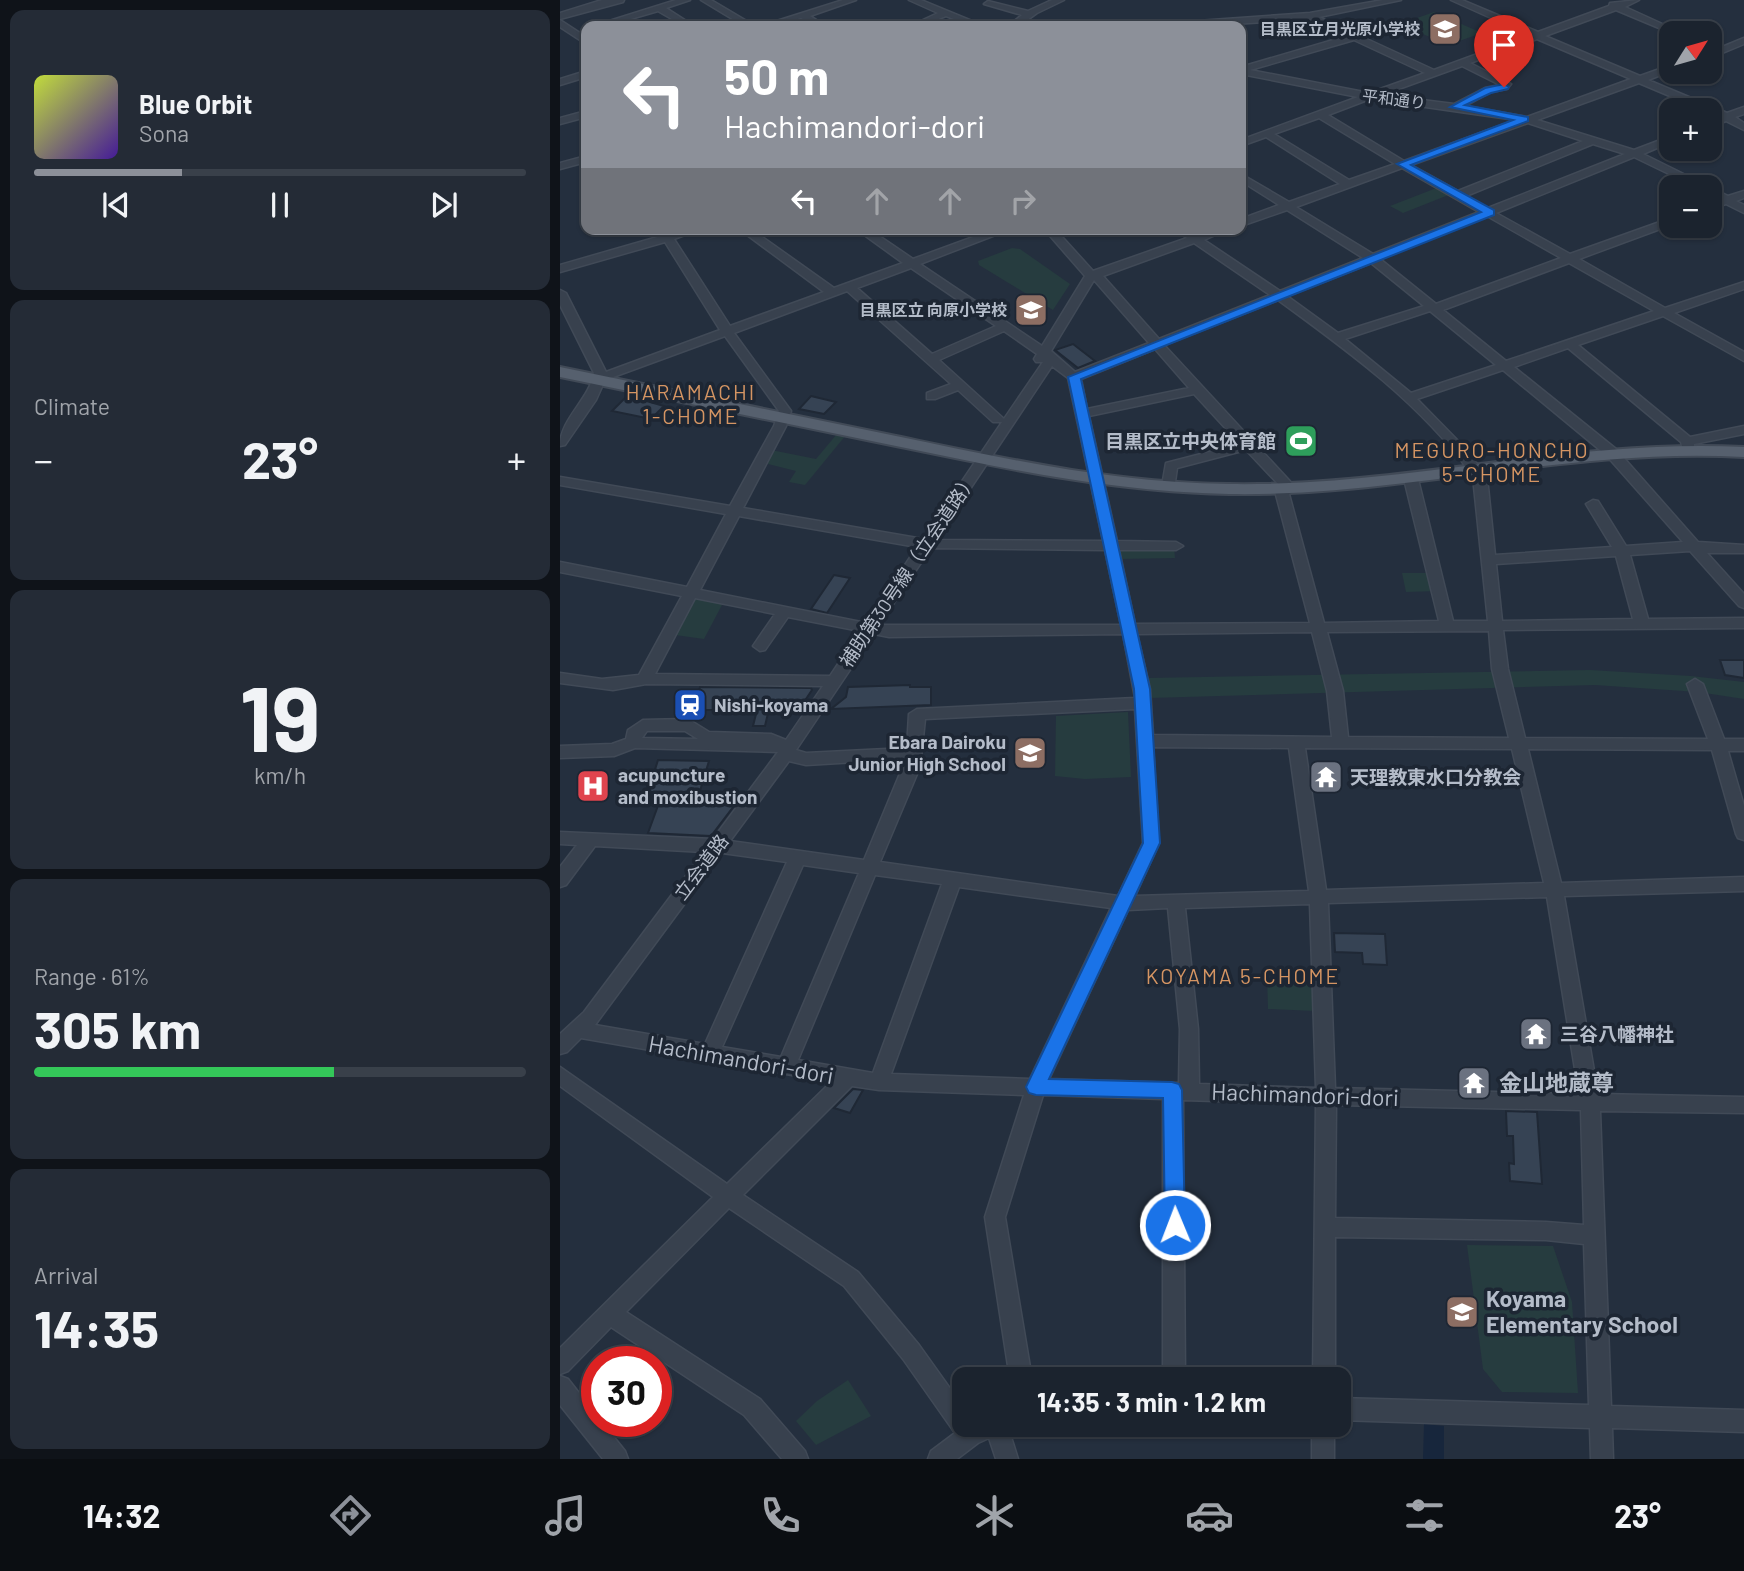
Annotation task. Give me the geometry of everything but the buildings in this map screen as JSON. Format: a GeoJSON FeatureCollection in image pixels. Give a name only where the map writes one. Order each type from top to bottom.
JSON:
{"type":"FeatureCollection","features":[{"type":"Feature","properties":{"kind":"main road"},"geometry":{"type":"LineString","coordinates":[[560,372],[982,460],[1096,481],[1169,486],[1287,490],[1411,479],[1475,469],[1688,446],[1744,452]]}},
{"type":"Feature","properties":{"kind":"street"},"geometry":{"type":"LineString","coordinates":[[560,16],[602,2],[620,0]]}},
{"type":"Feature","properties":{"kind":"street"},"geometry":{"type":"LineString","coordinates":[[622,21],[686,0]]}},
{"type":"Feature","properties":{"kind":"street"},"geometry":{"type":"LineString","coordinates":[[705,0],[741,21]]}},
{"type":"Feature","properties":{"kind":"street"},"geometry":{"type":"LineString","coordinates":[[782,21],[852,0]]}},
{"type":"Feature","properties":{"kind":"street"},"geometry":{"type":"LineString","coordinates":[[913,0],[964,21]]}},
{"type":"Feature","properties":{"kind":"street"},"geometry":{"type":"LineString","coordinates":[[1020,21],[1060,0]]}},
{"type":"Feature","properties":{"kind":"street"},"geometry":{"type":"LineString","coordinates":[[1240,21],[1310,16],[1397,0]]}},
{"type":"Feature","properties":{"kind":"street"},"geometry":{"type":"LineString","coordinates":[[1455,0],[1727,117],[1744,127]]}},
{"type":"Feature","properties":{"kind":"street"},"geometry":{"type":"LineString","coordinates":[[1603,0],[1659,25]]}},
{"type":"Feature","properties":{"kind":"street"},"geometry":{"type":"LineString","coordinates":[[1246,141],[1635,0]]}},
{"type":"Feature","properties":{"kind":"street"},"geometry":{"type":"LineString","coordinates":[[602,2],[612,21]]}},
{"type":"Feature","properties":{"kind":"street"},"geometry":{"type":"LineString","coordinates":[[961,20],[991,2],[1029,14]]}},
{"type":"Feature","properties":{"kind":"street"},"geometry":{"type":"LineString","coordinates":[[659,8],[681,21]]}},
{"type":"Feature","properties":{"kind":"street"},"geometry":{"type":"LineString","coordinates":[[926,21],[945,13]]}},
{"type":"Feature","properties":{"kind":"street"},"geometry":{"type":"LineString","coordinates":[[802,15],[813,21]]}},
{"type":"Feature","properties":{"kind":"street"},"geometry":{"type":"LineString","coordinates":[[560,16],[581,31]]}},
{"type":"Feature","properties":{"kind":"street"},"geometry":{"type":"LineString","coordinates":[[1310,16],[1433,73]]}},
{"type":"Feature","properties":{"kind":"street"},"geometry":{"type":"LineString","coordinates":[[560,23],[581,38]]}},
{"type":"Feature","properties":{"kind":"street"},"geometry":{"type":"LineString","coordinates":[[1246,70],[1355,37]]}},
{"type":"Feature","properties":{"kind":"street"},"geometry":{"type":"LineString","coordinates":[[1722,51],[1744,41]]}},
{"type":"Feature","properties":{"kind":"street"},"geometry":{"type":"LineString","coordinates":[[1455,107],[1506,84],[1461,62]]}},
{"type":"Feature","properties":{"kind":"street","name":"平和通り"},"geometry":{"type":"LineString","coordinates":[[1246,72],[1367,96],[1525,119],[1636,154],[1679,175]]}},
{"type":"Feature","properties":{"kind":"street"},"geometry":{"type":"LineString","coordinates":[[1246,221],[1659,72]]}},
{"type":"Feature","properties":{"kind":"street"},"geometry":{"type":"LineString","coordinates":[[560,82],[581,76]]}},
{"type":"Feature","properties":{"kind":"street"},"geometry":{"type":"LineString","coordinates":[[1722,119],[1744,110]]}},
{"type":"Feature","properties":{"kind":"street"},"geometry":{"type":"LineString","coordinates":[[1320,114],[1402,164],[1744,357]]}},
{"type":"Feature","properties":{"kind":"street"},"geometry":{"type":"LineString","coordinates":[[560,121],[581,115]]}},
{"type":"Feature","properties":{"kind":"street"},"geometry":{"type":"LineString","coordinates":[[1267,134],[1348,184]]}},
{"type":"Feature","properties":{"kind":"street"},"geometry":{"type":"LineString","coordinates":[[1458,195],[1594,140]]}},
{"type":"Feature","properties":{"kind":"street"},"geometry":{"type":"LineString","coordinates":[[1074,377],[1659,144]]}},
{"type":"Feature","properties":{"kind":"street"},"geometry":{"type":"LineString","coordinates":[[560,166],[581,160]]}},
{"type":"Feature","properties":{"kind":"street"},"geometry":{"type":"LineString","coordinates":[[1246,180],[1373,259],[1611,453],[1744,603]]}},
{"type":"Feature","properties":{"kind":"street"},"geometry":{"type":"LineString","coordinates":[[1722,202],[1744,194]]}},
{"type":"Feature","properties":{"kind":"street"},"geometry":{"type":"LineString","coordinates":[[1722,197],[1744,210]]}},
{"type":"Feature","properties":{"kind":"street"},"geometry":{"type":"LineString","coordinates":[[1335,338],[1433,308],[1659,225]]}},
{"type":"Feature","properties":{"kind":"street"},"geometry":{"type":"LineString","coordinates":[[560,269],[658,235]]}},
{"type":"Feature","properties":{"kind":"street"},"geometry":{"type":"LineString","coordinates":[[645,679],[784,418],[785,411],[727,331],[665,235]]}},
{"type":"Feature","properties":{"kind":"street"},"geometry":{"type":"LineString","coordinates":[[752,235],[833,293]]}},
{"type":"Feature","properties":{"kind":"street"},"geometry":{"type":"LineString","coordinates":[[871,235],[1035,338],[1043,344],[1045,354]]}},
{"type":"Feature","properties":{"kind":"street"},"geometry":{"type":"LineString","coordinates":[[881,235],[1074,377],[1141,680],[1151,843],[1036,1087],[995,1217],[1019,1367]]}},
{"type":"Feature","properties":{"kind":"street"},"geometry":{"type":"LineString","coordinates":[[560,442],[600,379],[990,235]]}},
{"type":"Feature","properties":{"kind":"street"},"geometry":{"type":"LineString","coordinates":[[1055,235],[1250,446],[1287,490],[1295,539],[1335,691],[1341,742]]}},
{"type":"Feature","properties":{"kind":"street"},"geometry":{"type":"LineString","coordinates":[[1189,235],[1281,295],[1409,398],[1480,477],[1483,527],[1500,669],[1555,892],[1590,1102],[1602,1459]]}},
{"type":"Feature","properties":{"kind":"street"},"geometry":{"type":"LineString","coordinates":[[982,460],[978,450],[1045,354],[1094,276],[1209,235]]}},
{"type":"Feature","properties":{"kind":"street"},"geometry":{"type":"LineString","coordinates":[[1409,398],[1744,285]]}},
{"type":"Feature","properties":{"kind":"street"},"geometry":{"type":"LineString","coordinates":[[849,287],[998,419]]}},
{"type":"Feature","properties":{"kind":"street"},"geometry":{"type":"LineString","coordinates":[[560,293],[600,379]]}},
{"type":"Feature","properties":{"kind":"street"},"geometry":{"type":"LineString","coordinates":[[932,359],[1004,327]]}},
{"type":"Feature","properties":{"kind":"street"},"geometry":{"type":"LineString","coordinates":[[1570,344],[1688,446],[1742,432]]}},
{"type":"Feature","properties":{"kind":"street","name":"補助第30号線（立会道路）"},"geometry":{"type":"LineString","coordinates":[[833,681],[1049,362],[1045,354]]}},
{"type":"Feature","properties":{"kind":"street"},"geometry":{"type":"LineString","coordinates":[[931,396],[961,384]]}},
{"type":"Feature","properties":{"kind":"street"},"geometry":{"type":"LineString","coordinates":[[1081,414],[1197,390]]}},
{"type":"Feature","properties":{"kind":"street"},"geometry":{"type":"LineString","coordinates":[[1169,486],[1171,466],[1250,446]]}},
{"type":"Feature","properties":{"kind":"street"},"geometry":{"type":"LineString","coordinates":[[1411,479],[1447,625]]}},
{"type":"Feature","properties":{"kind":"street"},"geometry":{"type":"LineString","coordinates":[[560,481],[926,544],[1176,546]]}},
{"type":"Feature","properties":{"kind":"street"},"geometry":{"type":"LineString","coordinates":[[1593,504],[1622,552],[1642,624]]}},
{"type":"Feature","properties":{"kind":"street"},"geometry":{"type":"LineString","coordinates":[[1489,560],[1696,547],[1744,549]]}},
{"type":"Feature","properties":{"kind":"street"},"geometry":{"type":"LineString","coordinates":[[560,567],[889,632],[1744,623]]}},
{"type":"Feature","properties":{"kind":"street"},"geometry":{"type":"LineString","coordinates":[[760,646],[784,611]]}},
{"type":"Feature","properties":{"kind":"street"},"geometry":{"type":"LineString","coordinates":[[560,678],[602,685],[635,683],[645,679],[833,681]]}},
{"type":"Feature","properties":{"kind":"street","name":"立会道路"},"geometry":{"type":"LineString","coordinates":[[560,1046],[591,1017],[717,846],[833,681]]}},
{"type":"Feature","properties":{"kind":"street"},"geometry":{"type":"LineString","coordinates":[[1695,684],[1718,744],[1744,834]]}},
{"type":"Feature","properties":{"kind":"street"},"geometry":{"type":"LineString","coordinates":[[786,1067],[915,753],[917,714],[1143,703]]}},
{"type":"Feature","properties":{"kind":"street"},"geometry":{"type":"LineString","coordinates":[[1145,741],[1744,745]]}},
{"type":"Feature","properties":{"kind":"street"},"geometry":{"type":"LineString","coordinates":[[560,752],[614,750],[634,742],[785,748],[796,758],[806,759],[915,753]]}},
{"type":"Feature","properties":{"kind":"street"},"geometry":{"type":"LineString","coordinates":[[1296,742],[1319,899],[1326,1094],[1324,1367]]}},
{"type":"Feature","properties":{"kind":"street"},"geometry":{"type":"LineString","coordinates":[[560,838],[717,846],[1122,903],[1555,892],[1744,884]]}},
{"type":"Feature","properties":{"kind":"street"},"geometry":{"type":"LineString","coordinates":[[560,880],[590,840]]}},
{"type":"Feature","properties":{"kind":"street"},"geometry":{"type":"LineString","coordinates":[[709,1055],[797,858]]}},
{"type":"Feature","properties":{"kind":"street"},"geometry":{"type":"LineString","coordinates":[[879,1082],[953,880]]}},
{"type":"Feature","properties":{"kind":"street"},"geometry":{"type":"LineString","coordinates":[[1174,1367],[1181,1091],[1189,1029],[1176,902]]}},
{"type":"Feature","properties":{"kind":"street","name":"Hachimandori-dori"},"geometry":{"type":"LineString","coordinates":[[578,1030],[709,1055],[879,1082],[1326,1094],[1413,1099],[1744,1105]]}},
{"type":"Feature","properties":{"kind":"street"},"geometry":{"type":"LineString","coordinates":[[560,1075],[728,1196],[851,1279],[911,1352],[952,1410]]}},
{"type":"Feature","properties":{"kind":"street"},"geometry":{"type":"LineString","coordinates":[[560,1363],[847,1078]]}},
{"type":"Feature","properties":{"kind":"street"},"geometry":{"type":"LineString","coordinates":[[1324,1227],[1546,1231],[1595,1236]]}},
{"type":"Feature","properties":{"kind":"street"},"geometry":{"type":"LineString","coordinates":[[610,1314],[661,1350],[752,1407],[797,1459]]}},
{"type":"Feature","properties":{"kind":"street"},"geometry":{"type":"LineString","coordinates":[[560,1387],[617,1459]]}},
{"type":"Feature","properties":{"kind":"street"},"geometry":{"type":"LineString","coordinates":[[1351,1409],[1744,1421]]}},
{"type":"Feature","properties":{"kind":"street"},"geometry":{"type":"LineString","coordinates":[[939,1459],[967,1437]]}},
{"type":"Feature","properties":{"kind":"street"},"geometry":{"type":"LineString","coordinates":[[1000,1437],[1007,1459]]}},
{"type":"Feature","properties":{"kind":"street"},"geometry":{"type":"LineString","coordinates":[[1323,1437],[1323,1459]]}},
{"type":"Feature","properties":{"kind":"green space"},"geometry":{"type":"Polygon","coordinates":[[[1434,12],[1482,33],[1448,45],[1400,24],[1434,12]]]}},
{"type":"Feature","properties":{"kind":"green space"},"geometry":{"type":"Polygon","coordinates":[[[1439,187],[1451,194],[1403,213],[1390,206],[1439,187]]]}},
{"type":"Feature","properties":{"kind":"green space"},"geometry":{"type":"Polygon","coordinates":[[[1012,248],[1020,249],[1070,284],[1053,310],[979,265],[978,261],[1012,248]]]}},
{"type":"Feature","properties":{"kind":"green space"},"geometry":{"type":"Polygon","coordinates":[[[837,434],[846,435],[805,485],[789,482],[796,471],[764,463],[771,450],[816,459],[837,434]]]}},
{"type":"Feature","properties":{"kind":"green space"},"geometry":{"type":"Polygon","coordinates":[[[1174,547],[1175,558],[1118,559],[1116,549],[1174,547]]]}},
{"type":"Feature","properties":{"kind":"green space"},"geometry":{"type":"Polygon","coordinates":[[[1402,573],[1432,573],[1437,591],[1406,592],[1402,573]]]}},
{"type":"Feature","properties":{"kind":"green space"},"geometry":{"type":"Polygon","coordinates":[[[695,598],[723,603],[704,639],[675,635],[695,598]]]}},
{"type":"Feature","properties":{"kind":"green space"},"geometry":{"type":"Polygon","coordinates":[[[1590,670],[1744,682],[1744,699],[1698,692],[1595,685],[1150,698],[1147,678],[1590,670]]]}},
{"type":"Feature","properties":{"kind":"green space"},"geometry":{"type":"Polygon","coordinates":[[[1128,712],[1131,777],[1085,779],[1055,776],[1056,716],[1128,712]]]}},
{"type":"Feature","properties":{"kind":"green space"},"geometry":{"type":"Polygon","coordinates":[[[1267,977],[1314,979],[1315,1011],[1268,1009],[1267,977]]]}},
{"type":"Feature","properties":{"kind":"green space"},"geometry":{"type":"Polygon","coordinates":[[[1467,1245],[1553,1246],[1572,1302],[1578,1393],[1502,1392],[1483,1369],[1467,1245]]]}},
{"type":"Feature","properties":{"kind":"green space"},"geometry":{"type":"Polygon","coordinates":[[[848,1380],[871,1416],[816,1445],[796,1421],[817,1401],[848,1380]]]}},
{"type":"Feature","properties":{"kind":"water"},"geometry":{"type":"Polygon","coordinates":[[[1424,1424],[1444,1426],[1444,1459],[1423,1459],[1424,1424]]]}},
{"type":"Feature","properties":{"kind":"place","name":"目黒区立月光原小学校"},"geometry":{"type":"Point","coordinates":[1445,29]}},
{"type":"Feature","properties":{"kind":"place","name":"目黒区立 向原小学校"},"geometry":{"type":"Point","coordinates":[1031,310]}},
{"type":"Feature","properties":{"kind":"place","name":"目黒区立中央体育館"},"geometry":{"type":"Point","coordinates":[1301,441]}},
{"type":"Feature","properties":{"kind":"place","name":"Nishi-koyama"},"geometry":{"type":"Point","coordinates":[690,705]}},
{"type":"Feature","properties":{"kind":"place","name":"Ebara Dairoku Junior High School"},"geometry":{"type":"Point","coordinates":[1030,753]}},
{"type":"Feature","properties":{"kind":"place","name":"天理教東水口分教会"},"geometry":{"type":"Point","coordinates":[1326,777]}},
{"type":"Feature","properties":{"kind":"place","name":"acupuncture and moxibustion"},"geometry":{"type":"Point","coordinates":[593,786]}},
{"type":"Feature","properties":{"kind":"place","name":"三谷八幡神社"},"geometry":{"type":"Point","coordinates":[1536,1034]}},
{"type":"Feature","properties":{"kind":"place","name":"金山地蔵尊"},"geometry":{"type":"Point","coordinates":[1474,1083]}},
{"type":"Feature","properties":{"kind":"place","name":"Koyama Elementary School"},"geometry":{"type":"Point","coordinates":[1462,1312]}},
{"type":"Feature","properties":{"kind":"district","name":"HARAMACHI 1-CHOME"},"geometry":{"type":"Point","coordinates":[691,405]}},
{"type":"Feature","properties":{"kind":"district","name":"MEGURO-HONCHO 5-CHOME"},"geometry":{"type":"Point","coordinates":[1492,463]}},
{"type":"Feature","properties":{"kind":"district","name":"KOYAMA 5-CHOME"},"geometry":{"type":"Point","coordinates":[1243,977]}},
{"type":"Feature","properties":{"kind":"route"},"geometry":{"type":"LineString","coordinates":[[1175,1225],[1172,1090],[1036,1087],[1151,843],[1152,817],[1142,689],[1074,377],[1490,212],[1402,164],[1525,119],[1455,107],[1488,90],[1504,87]]}}]}
